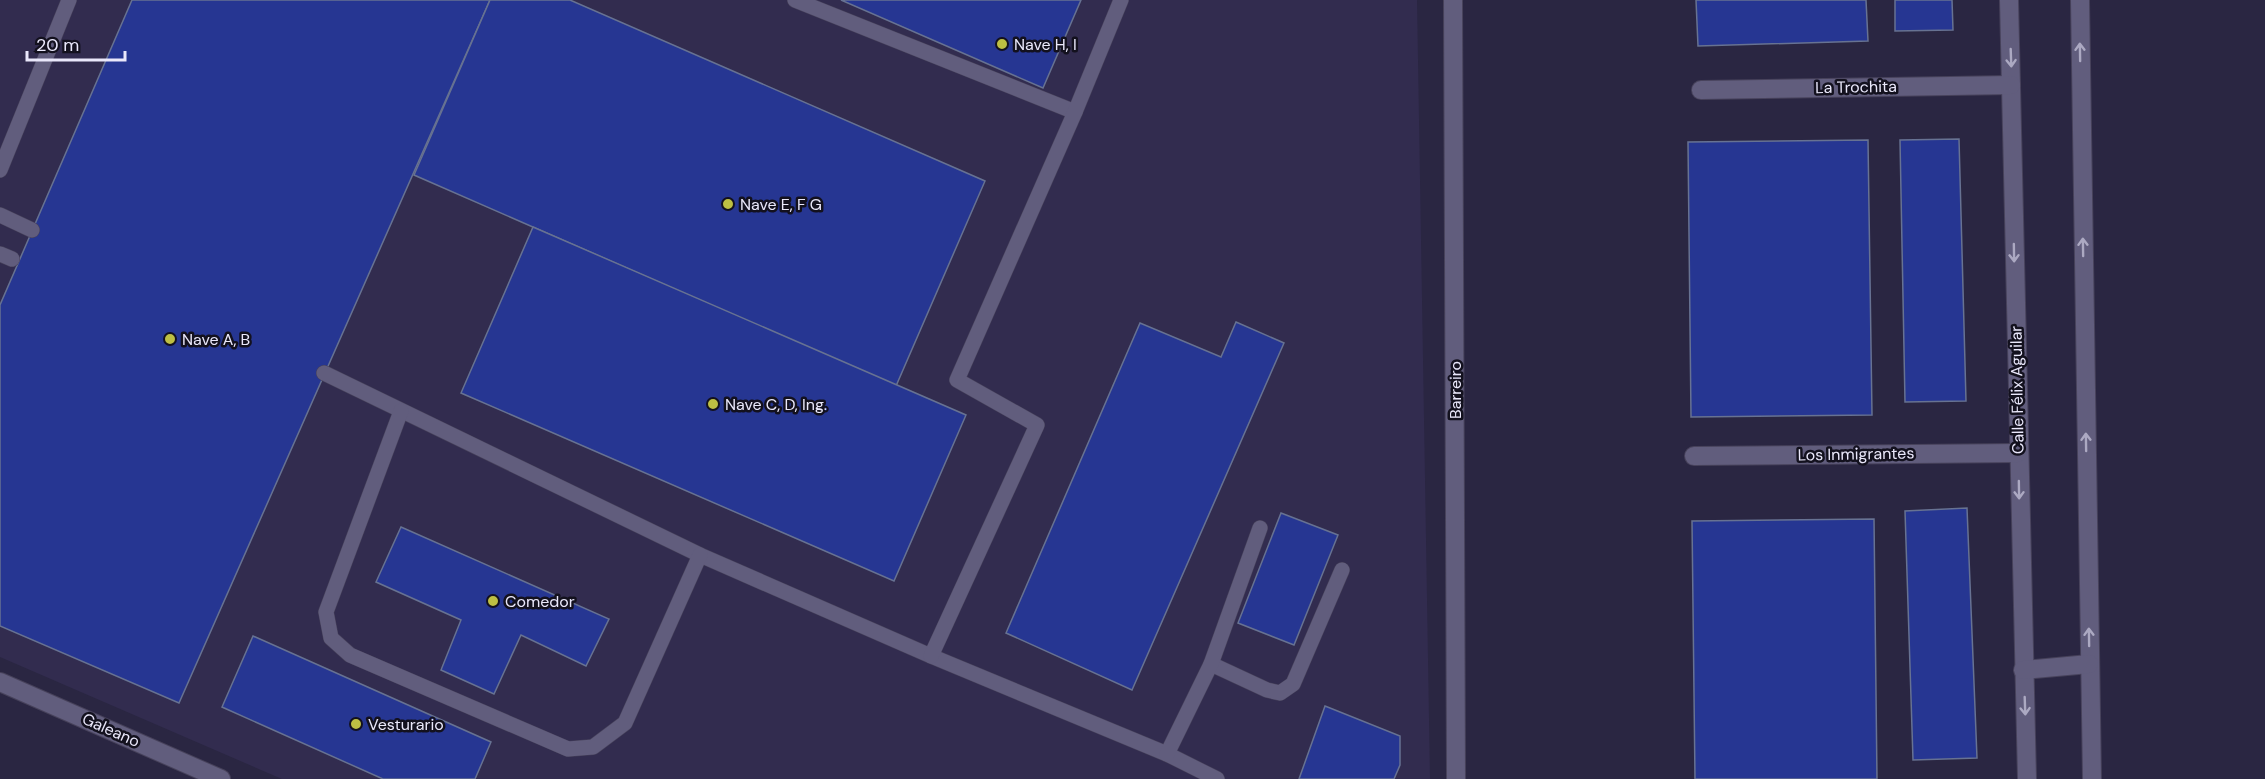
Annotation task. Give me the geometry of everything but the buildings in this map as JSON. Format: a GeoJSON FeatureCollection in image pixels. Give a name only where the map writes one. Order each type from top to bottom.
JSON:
{"type":"FeatureCollection","features":[{"type":"Feature","properties":{"kind":"street","name":"Barreiro"},"geometry":{"type":"LineString","coordinates":[[1453,0],[1456,779]]}},
{"type":"Feature","properties":{"kind":"street","name":"Calle Félix Aguilar"},"geometry":{"type":"LineString","coordinates":[[2009,0],[2027,779]]}},
{"type":"Feature","properties":{"kind":"street"},"geometry":{"type":"LineString","coordinates":[[2080,0],[2092,779]]}},
{"type":"Feature","properties":{"kind":"street","name":"La Trochita"},"geometry":{"type":"LineString","coordinates":[[1701,90],[2011,85]]}},
{"type":"Feature","properties":{"kind":"street","name":"Los Inmigrantes"},"geometry":{"type":"LineString","coordinates":[[1694,456],[2018,453]]}},
{"type":"Feature","properties":{"kind":"street"},"geometry":{"type":"LineString","coordinates":[[2023,670],[2089,664]]}},
{"type":"Feature","properties":{"kind":"street","name":"Galeano"},"geometry":{"type":"LineString","coordinates":[[0,682],[221,779]]}},
{"type":"Feature","properties":{"kind":"lane"},"geometry":{"type":"LineString","coordinates":[[0,170],[69,0]]}},
{"type":"Feature","properties":{"kind":"lane"},"geometry":{"type":"LineString","coordinates":[[795,0],[1075,112]]}},
{"type":"Feature","properties":{"kind":"lane"},"geometry":{"type":"LineString","coordinates":[[931,656],[1037,425],[957,380],[1075,112],[1121,0]]}},
{"type":"Feature","properties":{"kind":"lane"},"geometry":{"type":"LineString","coordinates":[[0,215],[32,230]]}},
{"type":"Feature","properties":{"kind":"lane"},"geometry":{"type":"LineString","coordinates":[[324,373],[700,555],[931,656],[1167,754],[1217,779]]}},
{"type":"Feature","properties":{"kind":"lane"},"geometry":{"type":"LineString","coordinates":[[401,411],[326,612],[331,638],[350,655],[568,749],[593,747],[626,723],[700,555]]}},
{"type":"Feature","properties":{"kind":"lane"},"geometry":{"type":"LineString","coordinates":[[1167,754],[1211,664],[1260,528]]}},
{"type":"Feature","properties":{"kind":"lane"},"geometry":{"type":"LineString","coordinates":[[1211,664],[1267,690],[1280,693],[1293,684],[1342,570]]}},
{"type":"Feature","properties":{"kind":"shaded area"},"geometry":{"type":"Polygon","coordinates":[[[0,0],[1417,0],[1430,779],[282,779],[0,657],[0,0]]]}},
{"type":"Feature","properties":{"kind":"place","name":"Nave H, I"},"geometry":{"type":"Point","coordinates":[1002,44]}},
{"type":"Feature","properties":{"kind":"place","name":"Nave E, F G"},"geometry":{"type":"Point","coordinates":[728,204]}},
{"type":"Feature","properties":{"kind":"place","name":"Nave A, B"},"geometry":{"type":"Point","coordinates":[170,339]}},
{"type":"Feature","properties":{"kind":"place","name":"Nave C, D, Ing."},"geometry":{"type":"Point","coordinates":[713,404]}},
{"type":"Feature","properties":{"kind":"place","name":"Comedor"},"geometry":{"type":"Point","coordinates":[493,601]}},
{"type":"Feature","properties":{"kind":"place","name":"Vesturario"},"geometry":{"type":"Point","coordinates":[356,724]}}]}
